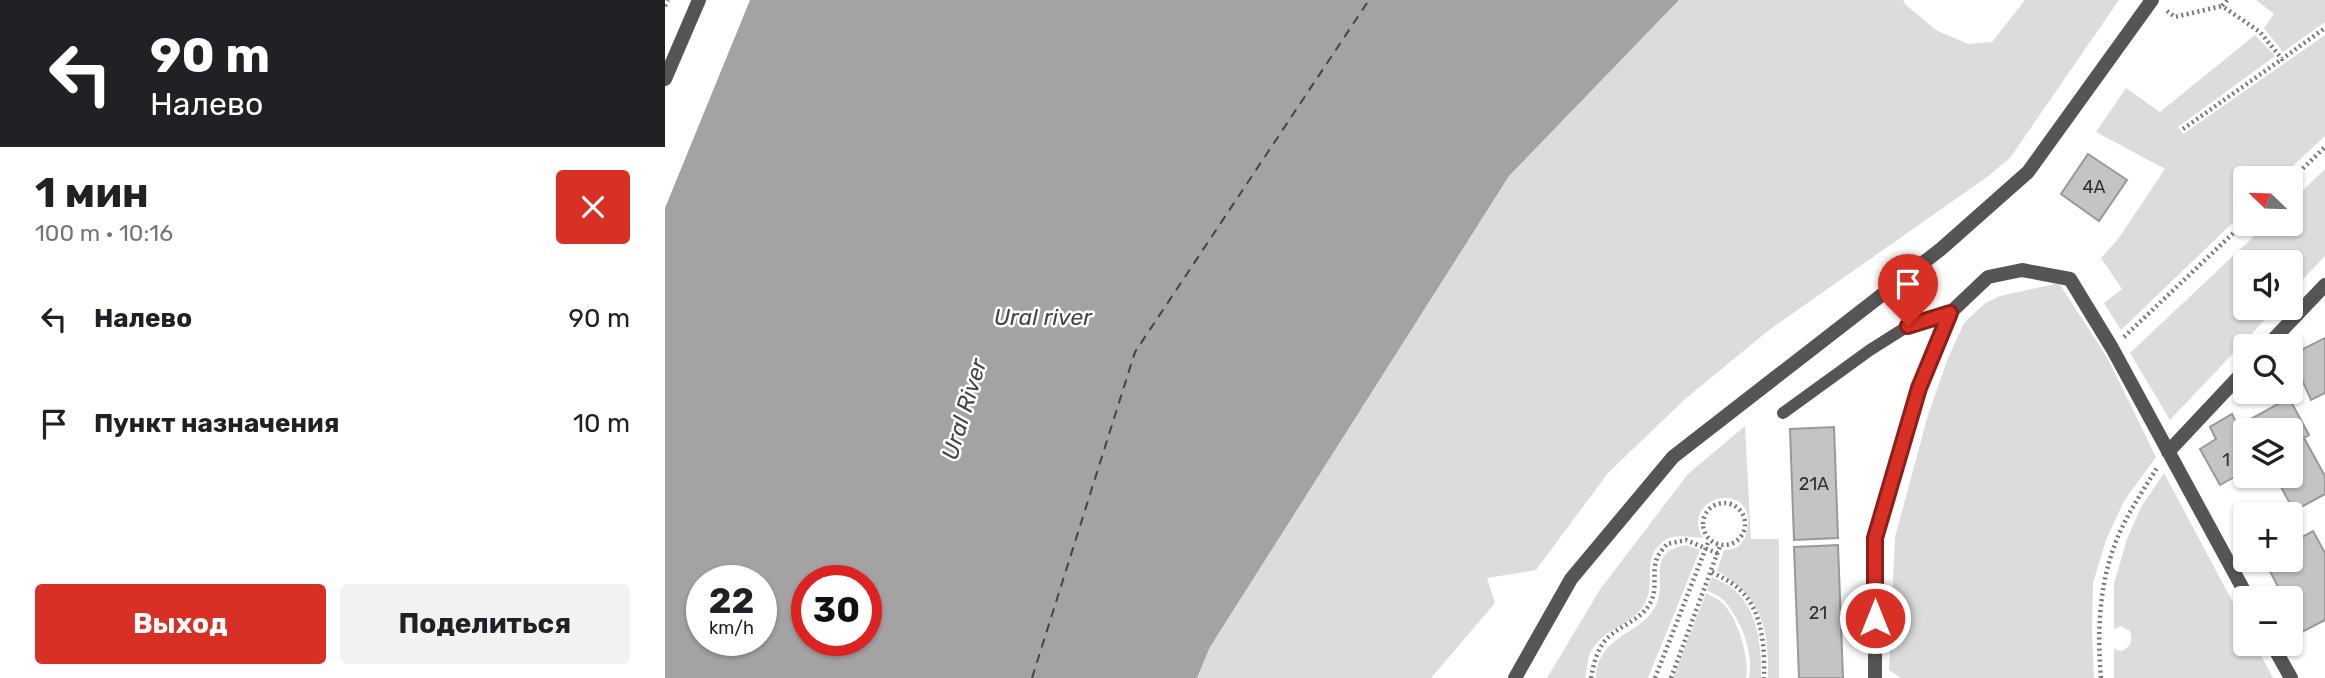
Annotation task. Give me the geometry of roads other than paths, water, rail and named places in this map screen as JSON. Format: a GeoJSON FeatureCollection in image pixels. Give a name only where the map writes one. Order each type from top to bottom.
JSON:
{"type":"FeatureCollection","features":[{"type":"Feature","properties":{"kind":"street"},"geometry":{"type":"LineString","coordinates":[[665,79],[699,0]]}},
{"type":"Feature","properties":{"kind":"street"},"geometry":{"type":"LineString","coordinates":[[1515,678],[1571,579],[1673,457],[1941,249],[2028,172],[2152,0]]}},
{"type":"Feature","properties":{"kind":"street"},"geometry":{"type":"LineString","coordinates":[[1875,678],[1875,538],[1919,388],[1950,313],[1989,277],[2022,270],[2070,279],[2112,348],[2241,586]]}},
{"type":"Feature","properties":{"kind":"street"},"geometry":{"type":"LineString","coordinates":[[2278,334],[2325,285]]}},
{"type":"Feature","properties":{"kind":"street"},"geometry":{"type":"LineString","coordinates":[[2168,452],[2233,383]]}},
{"type":"Feature","properties":{"kind":"street"},"geometry":{"type":"LineString","coordinates":[[2279,656],[2291,678]]}},
{"type":"Feature","properties":{"kind":"lane"},"geometry":{"type":"LineString","coordinates":[[1783,413],[1908,326],[1950,313]]}},
{"type":"Feature","properties":{"kind":"water","name":"Ural river"},"geometry":{"type":"Polygon","coordinates":[[[750,0],[1679,0],[1509,176],[1210,647],[1197,678],[665,678],[665,208],[750,0]]]}},
{"type":"Feature","properties":{"kind":"water label","name":"Ural River"},"geometry":{"type":"Point","coordinates":[964,409]}}]}
